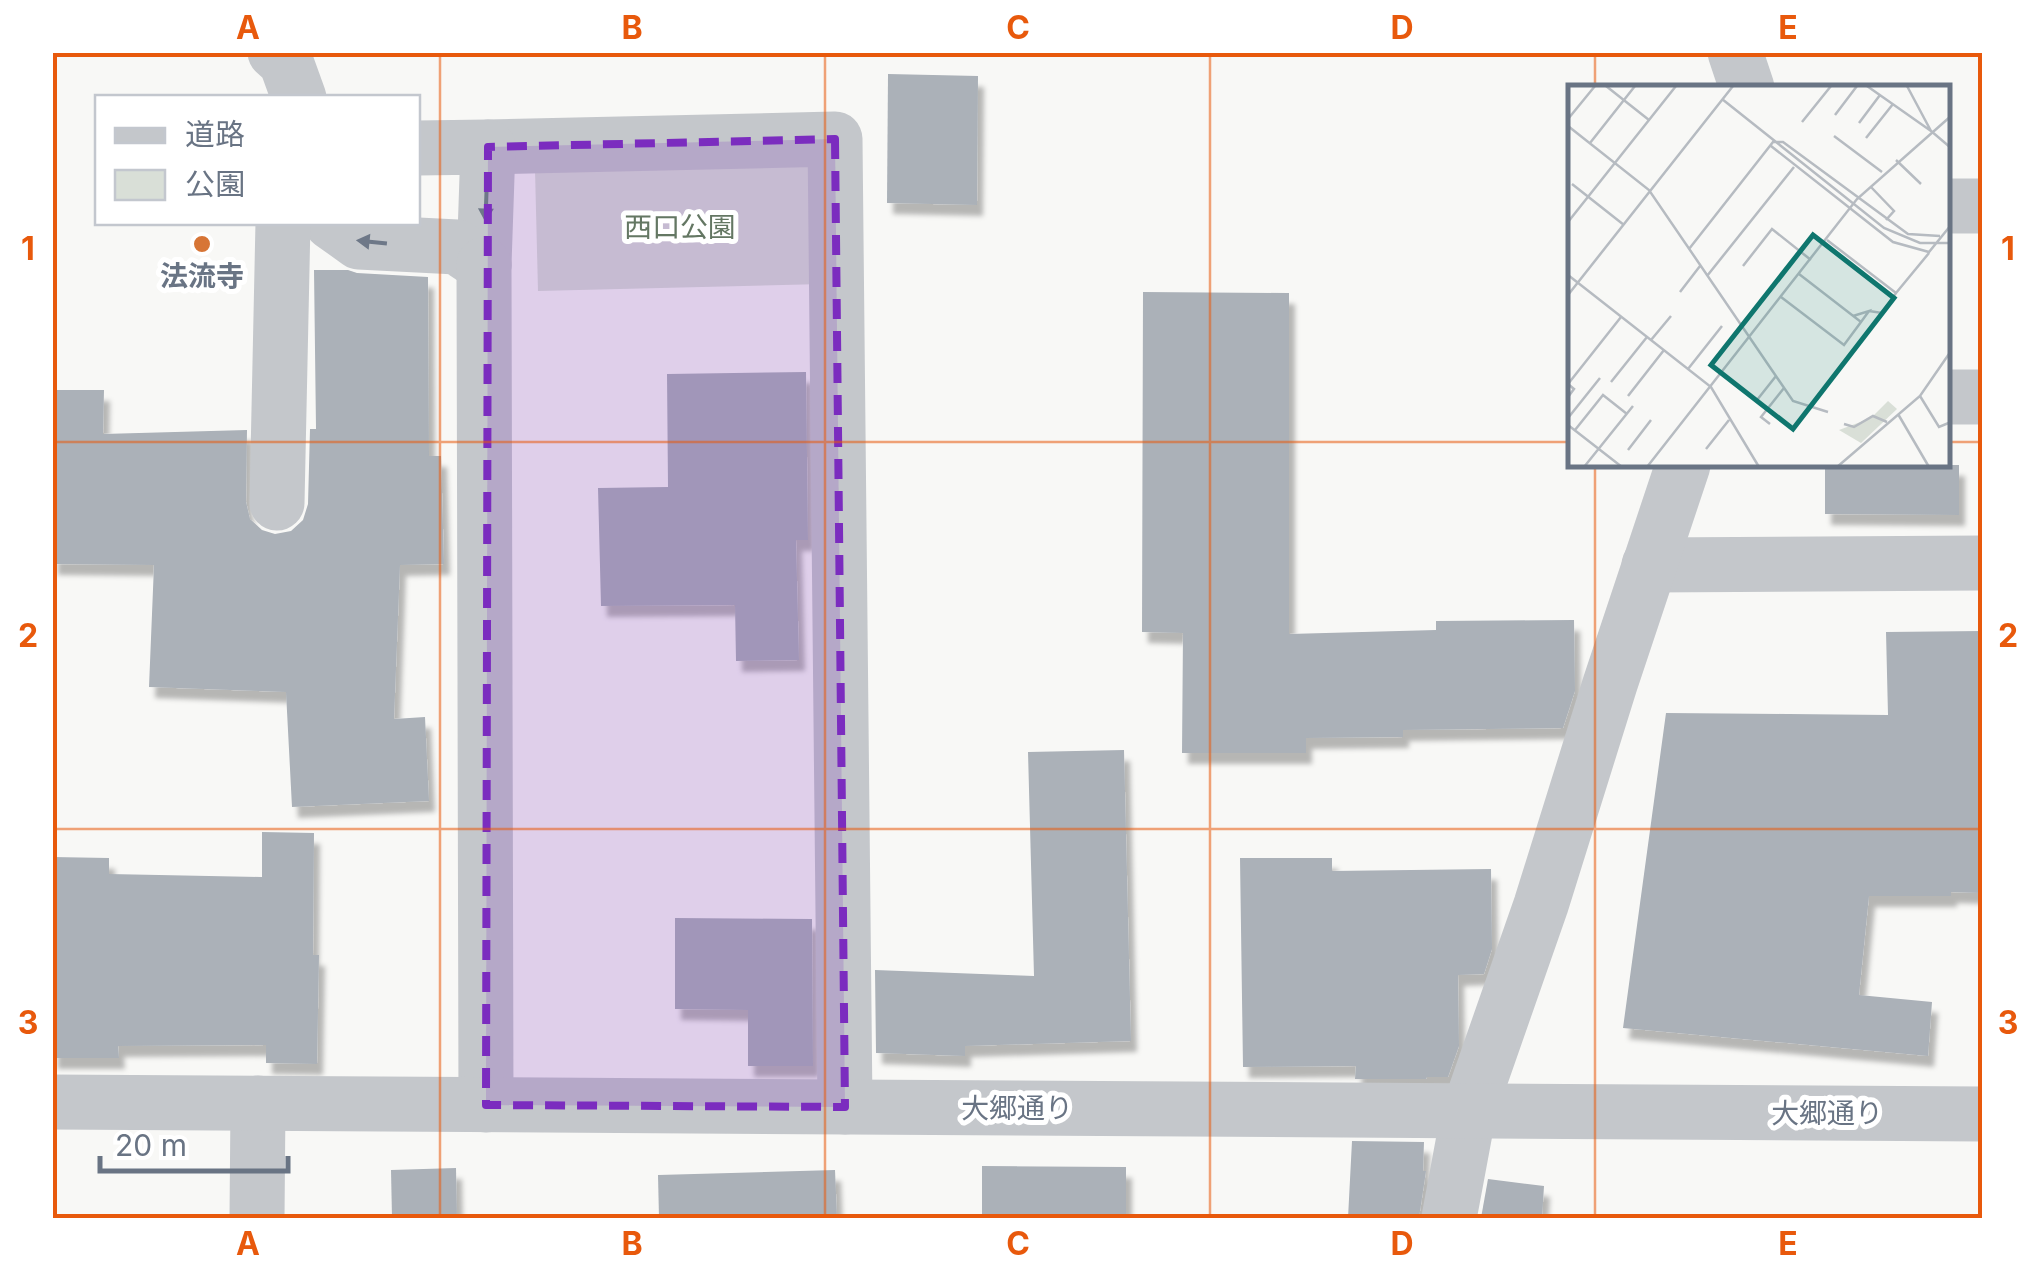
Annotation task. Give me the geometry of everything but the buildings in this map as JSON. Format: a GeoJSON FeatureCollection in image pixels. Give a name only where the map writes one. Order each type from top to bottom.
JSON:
{"type":"FeatureCollection","features":[{"type":"Feature","properties":{"kind":"street"},"geometry":{"type":"LineString","coordinates":[[1735,52],[1746,85]]}},
{"type":"Feature","properties":{"kind":"street"},"geometry":{"type":"LineString","coordinates":[[420,148],[835,138],[846,1107]]}},
{"type":"Feature","properties":{"kind":"street"},"geometry":{"type":"LineString","coordinates":[[486,1105],[484,265],[488,147]]}},
{"type":"Feature","properties":{"kind":"street"},"geometry":{"type":"LineString","coordinates":[[1950,206],[1982,206]]}},
{"type":"Feature","properties":{"kind":"street"},"geometry":{"type":"LineString","coordinates":[[277,503],[283,225]]}},
{"type":"Feature","properties":{"kind":"street"},"geometry":{"type":"LineString","coordinates":[[335,225],[359,242],[458,246],[484,265]]}},
{"type":"Feature","properties":{"kind":"street"},"geometry":{"type":"LineString","coordinates":[[1950,397],[1982,397]]}},
{"type":"Feature","properties":{"kind":"street"},"geometry":{"type":"LineString","coordinates":[[1449,1218],[1470,1111],[1682,468]]}},
{"type":"Feature","properties":{"kind":"street"},"geometry":{"type":"LineString","coordinates":[[1650,565],[1982,563]]}},
{"type":"Feature","properties":{"kind":"street","name":"大郷通り"},"geometry":{"type":"LineString","coordinates":[[52,1102],[1982,1114]]}},
{"type":"Feature","properties":{"kind":"street"},"geometry":{"type":"LineString","coordinates":[[257,1218],[258,1103]]}},
{"type":"Feature","properties":{"kind":"highlighted area"},"geometry":{"type":"Polygon","coordinates":[[[835,139],[845,1107],[486,1105],[488,147],[835,139]]]}},
{"type":"Feature","properties":{"kind":"green space","name":"西口公園"},"geometry":{"type":"Polygon","coordinates":[[[821,163],[824,284],[538,291],[535,170],[821,163]]]}},
{"type":"Feature","properties":{"kind":"place","name":"法流寺"},"geometry":{"type":"Point","coordinates":[202,244]}}]}
